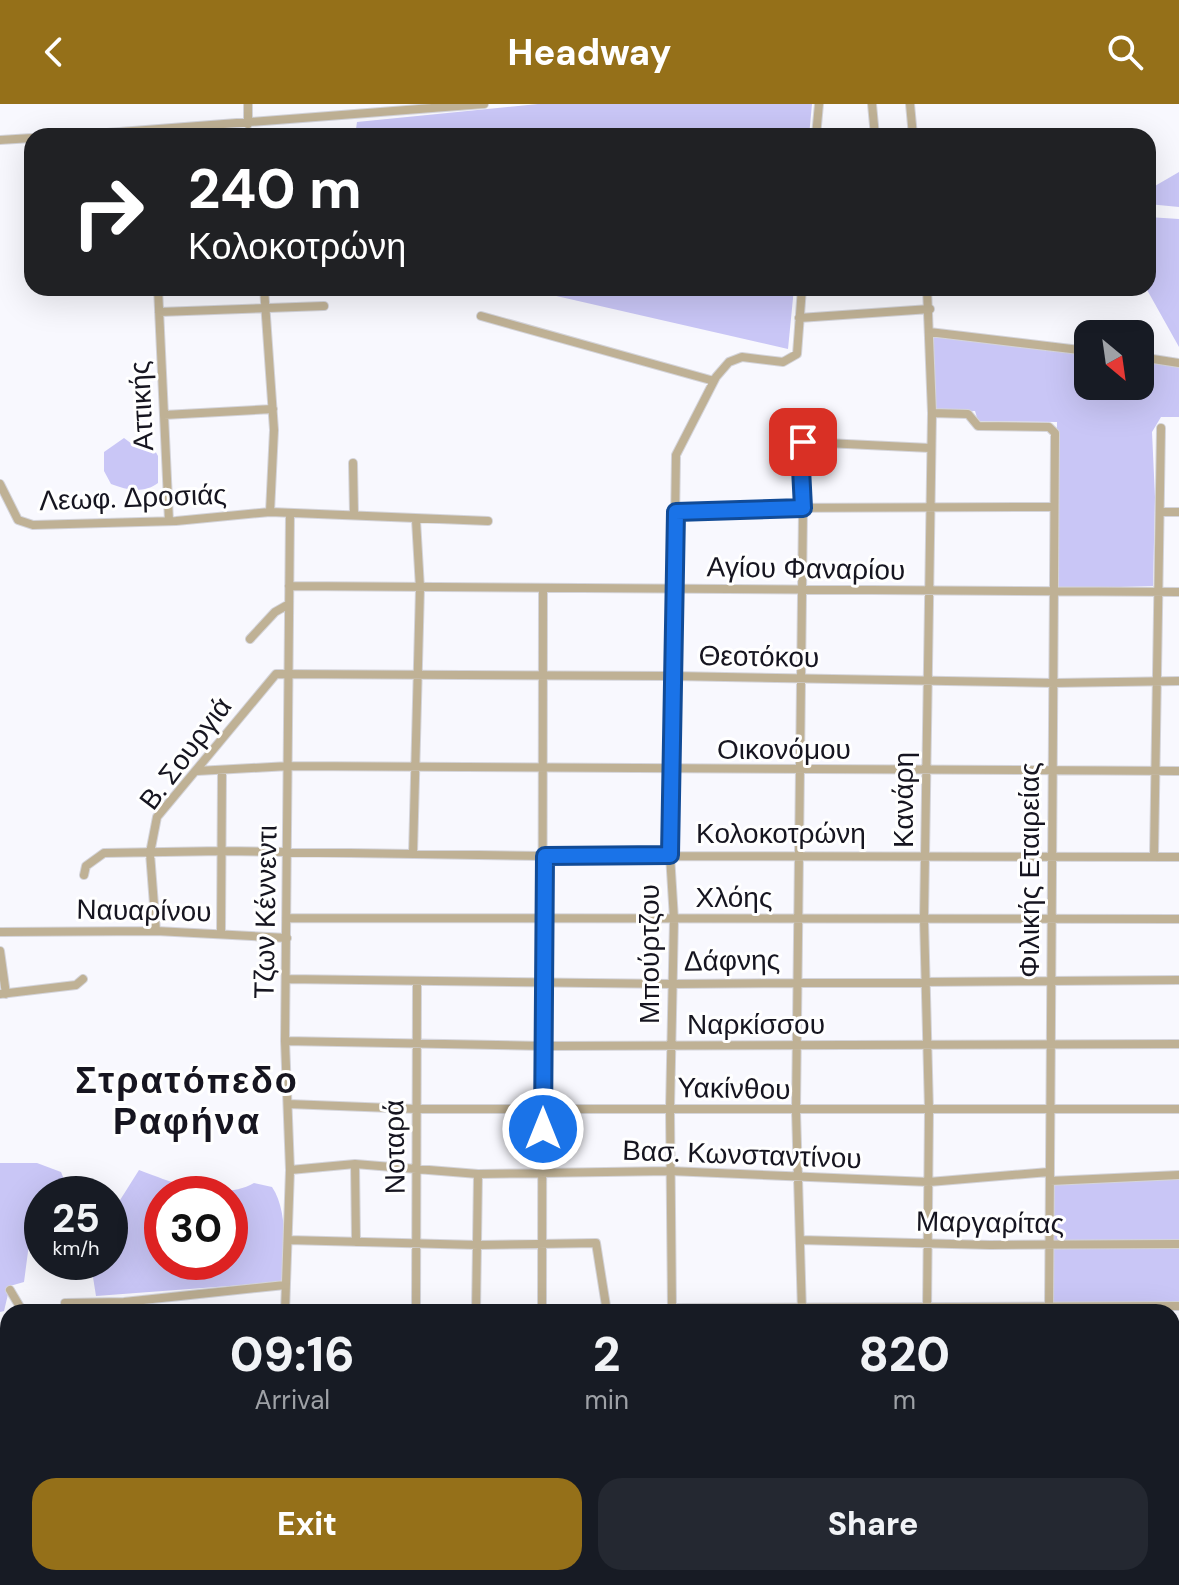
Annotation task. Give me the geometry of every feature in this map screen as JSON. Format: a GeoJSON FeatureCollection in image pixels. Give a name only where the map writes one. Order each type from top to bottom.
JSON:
{"type":"FeatureCollection","features":[{"type":"Feature","properties":{"kind":"street"},"geometry":{"type":"LineString","coordinates":[[248,104],[248,124]]}},
{"type":"Feature","properties":{"kind":"street"},"geometry":{"type":"LineString","coordinates":[[337,104],[338,115]]}},
{"type":"Feature","properties":{"kind":"street"},"geometry":{"type":"LineString","coordinates":[[207,128],[385,108],[484,104]]}},
{"type":"Feature","properties":{"kind":"street"},"geometry":{"type":"LineString","coordinates":[[817,128],[819,104]]}},
{"type":"Feature","properties":{"kind":"street"},"geometry":{"type":"LineString","coordinates":[[872,104],[874,128]]}},
{"type":"Feature","properties":{"kind":"street"},"geometry":{"type":"LineString","coordinates":[[910,104],[912,128]]}},
{"type":"Feature","properties":{"kind":"street"},"geometry":{"type":"LineString","coordinates":[[0,140],[24,138]]}},
{"type":"Feature","properties":{"kind":"street","name":"Αττικής"},"geometry":{"type":"LineString","coordinates":[[158,296],[169,521]]}},
{"type":"Feature","properties":{"kind":"street"},"geometry":{"type":"LineString","coordinates":[[264,296],[273,409],[270,512]]}},
{"type":"Feature","properties":{"kind":"street","name":"Μπούρτζου"},"geometry":{"type":"LineString","coordinates":[[672,1304],[670,1046],[674,919],[670,855],[674,770],[676,455],[724,366],[737,357],[790,360],[797,354],[801,296]]}},
{"type":"Feature","properties":{"kind":"street","name":"Κανάρη"},"geometry":{"type":"LineString","coordinates":[[927,1304],[929,1110],[925,1046],[925,681],[932,413],[928,296]]}},
{"type":"Feature","properties":{"kind":"street"},"geometry":{"type":"LineString","coordinates":[[159,312],[324,306]]}},
{"type":"Feature","properties":{"kind":"street"},"geometry":{"type":"LineString","coordinates":[[799,318],[930,309]]}},
{"type":"Feature","properties":{"kind":"street"},"geometry":{"type":"LineString","coordinates":[[481,316],[714,381]]}},
{"type":"Feature","properties":{"kind":"street"},"geometry":{"type":"LineString","coordinates":[[929,332],[1074,349]]}},
{"type":"Feature","properties":{"kind":"street"},"geometry":{"type":"LineString","coordinates":[[1154,359],[1179,363]]}},
{"type":"Feature","properties":{"kind":"street"},"geometry":{"type":"LineString","coordinates":[[164,415],[273,409]]}},
{"type":"Feature","properties":{"kind":"street","name":"Φιλικής Εταιρείας"},"geometry":{"type":"LineString","coordinates":[[932,413],[968,414],[980,426],[1053,429],[1049,1304]]}},
{"type":"Feature","properties":{"kind":"street"},"geometry":{"type":"LineString","coordinates":[[1154,857],[1154,681],[1161,428]]}},
{"type":"Feature","properties":{"kind":"street"},"geometry":{"type":"LineString","coordinates":[[802,1304],[796,1111],[799,1046],[798,771],[803,592],[800,445],[810,442],[930,448]]}},
{"type":"Feature","properties":{"kind":"street"},"geometry":{"type":"LineString","coordinates":[[353,463],[354,515]]}},
{"type":"Feature","properties":{"kind":"street","name":"Λεωφ. Δροσιάς"},"geometry":{"type":"LineString","coordinates":[[0,484],[18,519],[33,525],[169,521],[270,512],[488,521]]}},
{"type":"Feature","properties":{"kind":"street"},"geometry":{"type":"LineString","coordinates":[[676,512],[1053,507]]}},
{"type":"Feature","properties":{"kind":"street"},"geometry":{"type":"LineString","coordinates":[[1161,512],[1179,512]]}},
{"type":"Feature","properties":{"kind":"street","name":"Τζων Κέννεντι"},"geometry":{"type":"LineString","coordinates":[[285,1304],[290,1170],[285,1041],[290,513]]}},
{"type":"Feature","properties":{"kind":"street"},"geometry":{"type":"LineString","coordinates":[[413,854],[420,588],[416,520]]}},
{"type":"Feature","properties":{"kind":"street","name":"Αγίου Φαναρίου"},"geometry":{"type":"LineString","coordinates":[[289,586],[803,592],[1179,592]]}},
{"type":"Feature","properties":{"kind":"street"},"geometry":{"type":"LineString","coordinates":[[542,1304],[545,919],[543,588]]}},
{"type":"Feature","properties":{"kind":"street"},"geometry":{"type":"LineString","coordinates":[[250,639],[275,612],[289,604]]}},
{"type":"Feature","properties":{"kind":"street","name":"Θεοτόκου"},"geometry":{"type":"LineString","coordinates":[[289,673],[1054,683],[1179,681]]}},
{"type":"Feature","properties":{"kind":"street","name":"Β. Σουργιά"},"geometry":{"type":"LineString","coordinates":[[156,931],[150,853],[157,817],[273,676],[289,673]]}},
{"type":"Feature","properties":{"kind":"street","name":"Οικονόμου"},"geometry":{"type":"LineString","coordinates":[[197,771],[289,766],[925,772],[1179,771]]}},
{"type":"Feature","properties":{"kind":"street"},"geometry":{"type":"LineString","coordinates":[[221,933],[222,770]]}},
{"type":"Feature","properties":{"kind":"street","name":"Κολοκοτρώνη"},"geometry":{"type":"LineString","coordinates":[[84,875],[86,866],[103,854],[223,851],[545,856],[1179,857]]}},
{"type":"Feature","properties":{"kind":"street","name":"Χλόης"},"geometry":{"type":"LineString","coordinates":[[288,918],[1179,919]]}},
{"type":"Feature","properties":{"kind":"street","name":"Ναυαρίνου"},"geometry":{"type":"LineString","coordinates":[[0,932],[156,931],[287,938]]}},
{"type":"Feature","properties":{"kind":"street"},"geometry":{"type":"LineString","coordinates":[[0,951],[3,994],[76,985],[83,979]]}},
{"type":"Feature","properties":{"kind":"street","name":"Δάφνης"},"geometry":{"type":"LineString","coordinates":[[286,979],[672,984],[798,980],[1179,980]]}},
{"type":"Feature","properties":{"kind":"street","name":"Νοταρά"},"geometry":{"type":"LineString","coordinates":[[416,1304],[414,1044],[417,981]]}},
{"type":"Feature","properties":{"kind":"street","name":"Ναρκίσσου"},"geometry":{"type":"LineString","coordinates":[[285,1041],[544,1046],[1179,1044]]}},
{"type":"Feature","properties":{"kind":"street","name":"Υακίνθου"},"geometry":{"type":"LineString","coordinates":[[288,1104],[416,1109],[1179,1109]]}},
{"type":"Feature","properties":{"kind":"street"},"geometry":{"type":"LineString","coordinates":[[355,1164],[356,1242]]}},
{"type":"Feature","properties":{"kind":"street","name":"Βασ. Κωνσταντίνου"},"geometry":{"type":"LineString","coordinates":[[290,1170],[355,1164],[478,1174],[670,1171],[929,1182],[1050,1176],[1179,1175]]}},
{"type":"Feature","properties":{"kind":"street"},"geometry":{"type":"LineString","coordinates":[[476,1304],[478,1174]]}},
{"type":"Feature","properties":{"kind":"street"},"geometry":{"type":"LineString","coordinates":[[288,1240],[599,1245],[606,1304]]}},
{"type":"Feature","properties":{"kind":"street","name":"Μαργαρίτας"},"geometry":{"type":"LineString","coordinates":[[800,1240],[1179,1244]]}},
{"type":"Feature","properties":{"kind":"street"},"geometry":{"type":"LineString","coordinates":[[146,1304],[285,1285]]}},
{"type":"Feature","properties":{"kind":"street"},"geometry":{"type":"LineString","coordinates":[[10,1290],[18,1304]]}},
{"type":"Feature","properties":{"kind":"street"},"geometry":{"type":"LineString","coordinates":[[65,1303],[80,1304]]}},
{"type":"Feature","properties":{"kind":"shaded area"},"geometry":{"type":"Polygon","coordinates":[[[538,104],[812,104],[810,128],[356,128],[357,122],[538,104]]]}},
{"type":"Feature","properties":{"kind":"shaded area"},"geometry":{"type":"Polygon","coordinates":[[[1179,172],[1179,207],[1156,205],[1156,185],[1179,172]]]}},
{"type":"Feature","properties":{"kind":"shaded area"},"geometry":{"type":"Polygon","coordinates":[[[1156,218],[1179,219],[1179,347],[1150,296],[1156,296],[1156,218]]]}},
{"type":"Feature","properties":{"kind":"shaded area"},"geometry":{"type":"Polygon","coordinates":[[[556,296],[793,296],[788,349],[556,296]]]}},
{"type":"Feature","properties":{"kind":"shaded area"},"geometry":{"type":"Polygon","coordinates":[[[932,335],[1074,351],[1074,400],[1154,400],[1154,361],[1179,365],[1179,417],[1161,417],[1152,432],[1155,497],[1153,586],[1054,589],[1057,422],[978,421],[975,411],[932,411],[932,335]]]}},
{"type":"Feature","properties":{"kind":"shaded area"},"geometry":{"type":"Polygon","coordinates":[[[124,438],[132,444],[153,447],[158,456],[158,483],[147,489],[135,490],[111,484],[104,471],[104,452],[124,438]]]}},
{"type":"Feature","properties":{"kind":"shaded area"},"geometry":{"type":"Polygon","coordinates":[[[0,1163],[37,1163],[61,1172],[63,1176],[24,1176],[24,1282],[10,1286],[6,1304],[0,1304],[0,1163]]]}},
{"type":"Feature","properties":{"kind":"shaded area"},"geometry":{"type":"Polygon","coordinates":[[[139,1170],[156,1176],[144,1176],[144,1280],[248,1280],[248,1185],[254,1183],[272,1187],[283,1220],[282,1282],[96,1296],[93,1280],[128,1280],[128,1187],[139,1170]]]}},
{"type":"Feature","properties":{"kind":"shaded area"},"geometry":{"type":"Polygon","coordinates":[[[1179,1177],[1179,1302],[1054,1302],[1049,1233],[1053,1183],[1179,1177]]]}},
{"type":"Feature","properties":{"kind":"district","name":"Στρατόπεδο Ραφήνα"},"geometry":{"type":"Point","coordinates":[187,1100]}},
{"type":"Feature","properties":{"kind":"route"},"geometry":{"type":"LineString","coordinates":[[543,1129],[545,856],[670,855],[674,770],[673,589],[676,512],[803,508],[800,448],[803,442]]}}]}
